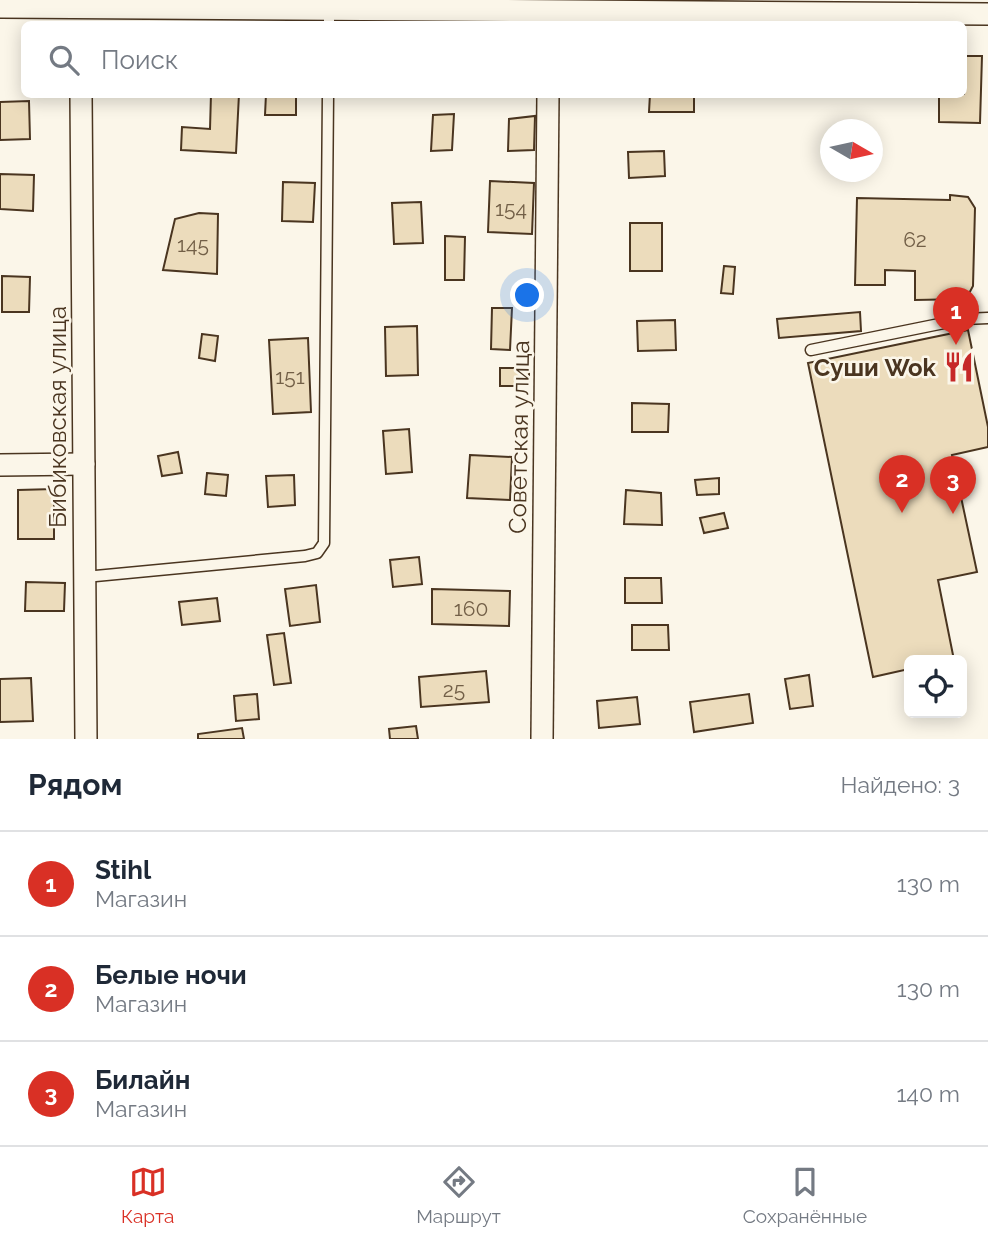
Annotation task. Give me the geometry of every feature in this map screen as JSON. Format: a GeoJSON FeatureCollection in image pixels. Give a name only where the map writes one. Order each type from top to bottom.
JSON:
{"type":"FeatureCollection","features":[{"type":"Feature","properties":{"kind":"street"},"geometry":{"type":"LineString","coordinates":[[0,7],[329,17],[549,11],[988,14]]}},
{"type":"Feature","properties":{"kind":"street","name":"Бибиковская улица"},"geometry":{"type":"LineString","coordinates":[[82,98],[86,739]]}},
{"type":"Feature","properties":{"kind":"street","name":"Советская улица"},"geometry":{"type":"LineString","coordinates":[[542,739],[548,98]]}},
{"type":"Feature","properties":{"kind":"street"},"geometry":{"type":"LineString","coordinates":[[0,465],[84,464]]}},
{"type":"Feature","properties":{"kind":"lane"},"geometry":{"type":"LineString","coordinates":[[85,577],[305,556],[317,553],[324,543],[328,98]]}},
{"type":"Feature","properties":{"kind":"lane"},"geometry":{"type":"LineString","coordinates":[[811,351],[964,319],[988,318]]}},
{"type":"Feature","properties":{"kind":"building"},"geometry":{"type":"Polygon","coordinates":[[[967,56],[982,56],[980,123],[939,122],[939,98],[967,98],[967,56]]]}},
{"type":"Feature","properties":{"kind":"building"},"geometry":{"type":"Polygon","coordinates":[[[211,98],[239,98],[236,153],[181,150],[182,127],[210,129],[211,98]]]}},
{"type":"Feature","properties":{"kind":"building"},"geometry":{"type":"Polygon","coordinates":[[[266,98],[296,98],[296,115],[265,115],[266,98]]]}},
{"type":"Feature","properties":{"kind":"building"},"geometry":{"type":"Polygon","coordinates":[[[650,98],[694,98],[694,112],[649,112],[650,98]]]}},
{"type":"Feature","properties":{"kind":"building"},"geometry":{"type":"Polygon","coordinates":[[[29,101],[30,139],[0,140],[0,102],[29,101]]]}},
{"type":"Feature","properties":{"kind":"building"},"geometry":{"type":"Polygon","coordinates":[[[454,114],[452,150],[431,151],[433,115],[454,114]]]}},
{"type":"Feature","properties":{"kind":"building"},"geometry":{"type":"Polygon","coordinates":[[[535,116],[534,150],[508,151],[509,119],[535,116]]]}},
{"type":"Feature","properties":{"kind":"building"},"geometry":{"type":"Polygon","coordinates":[[[664,151],[665,176],[629,178],[628,152],[664,151]]]}},
{"type":"Feature","properties":{"kind":"building"},"geometry":{"type":"Polygon","coordinates":[[[0,174],[34,175],[33,211],[0,209],[0,174]]]}},
{"type":"Feature","properties":{"kind":"building"},"geometry":{"type":"Polygon","coordinates":[[[490,181],[534,183],[532,234],[488,232],[490,181]]]}},
{"type":"Feature","properties":{"kind":"building"},"geometry":{"type":"Polygon","coordinates":[[[283,182],[315,183],[313,222],[282,221],[283,182]]]}},
{"type":"Feature","properties":{"kind":"building"},"geometry":{"type":"Polygon","coordinates":[[[950,195],[968,197],[975,208],[973,286],[966,299],[915,300],[915,271],[885,270],[885,285],[855,285],[857,198],[950,200],[950,195]]]}},
{"type":"Feature","properties":{"kind":"building"},"geometry":{"type":"Polygon","coordinates":[[[421,202],[423,243],[394,244],[392,203],[421,202]]]}},
{"type":"Feature","properties":{"kind":"building"},"geometry":{"type":"Polygon","coordinates":[[[199,213],[218,214],[217,274],[163,270],[175,219],[199,213]]]}},
{"type":"Feature","properties":{"kind":"building"},"geometry":{"type":"Polygon","coordinates":[[[630,223],[662,223],[662,271],[630,271],[630,223]]]}},
{"type":"Feature","properties":{"kind":"building"},"geometry":{"type":"Polygon","coordinates":[[[445,236],[465,237],[464,280],[445,280],[445,236]]]}},
{"type":"Feature","properties":{"kind":"building"},"geometry":{"type":"Polygon","coordinates":[[[724,266],[735,267],[733,294],[721,293],[724,266]]]}},
{"type":"Feature","properties":{"kind":"building"},"geometry":{"type":"Polygon","coordinates":[[[2,276],[30,277],[29,312],[2,312],[2,276]]]}},
{"type":"Feature","properties":{"kind":"building"},"geometry":{"type":"Polygon","coordinates":[[[492,308],[512,308],[510,350],[491,349],[492,308]]]}},
{"type":"Feature","properties":{"kind":"building"},"geometry":{"type":"Polygon","coordinates":[[[860,312],[861,331],[779,338],[777,319],[860,312]]]}},
{"type":"Feature","properties":{"kind":"building"},"geometry":{"type":"Polygon","coordinates":[[[675,320],[676,350],[638,351],[637,321],[675,320]]]}},
{"type":"Feature","properties":{"kind":"building"},"geometry":{"type":"Polygon","coordinates":[[[417,326],[418,375],[386,376],[385,327],[417,326]]]}},
{"type":"Feature","properties":{"kind":"building"},"geometry":{"type":"Polygon","coordinates":[[[968,330],[988,427],[988,447],[952,455],[977,572],[938,580],[953,655],[904,655],[904,670],[873,677],[808,363],[968,330]]]}},
{"type":"Feature","properties":{"kind":"building"},"geometry":{"type":"Polygon","coordinates":[[[202,334],[218,336],[215,361],[199,358],[202,334]]]}},
{"type":"Feature","properties":{"kind":"building"},"geometry":{"type":"Polygon","coordinates":[[[308,338],[311,412],[273,414],[269,340],[308,338]]]}},
{"type":"Feature","properties":{"kind":"building"},"geometry":{"type":"Polygon","coordinates":[[[500,368],[529,368],[529,386],[500,386],[500,368]]]}},
{"type":"Feature","properties":{"kind":"building"},"geometry":{"type":"Polygon","coordinates":[[[632,403],[669,404],[668,432],[632,432],[632,403]]]}},
{"type":"Feature","properties":{"kind":"building"},"geometry":{"type":"Polygon","coordinates":[[[409,429],[412,472],[386,474],[383,431],[409,429]]]}},
{"type":"Feature","properties":{"kind":"building"},"geometry":{"type":"Polygon","coordinates":[[[178,452],[182,473],[162,476],[158,456],[178,452]]]}},
{"type":"Feature","properties":{"kind":"building"},"geometry":{"type":"Polygon","coordinates":[[[470,455],[512,457],[510,500],[467,498],[470,455]]]}},
{"type":"Feature","properties":{"kind":"building"},"geometry":{"type":"Polygon","coordinates":[[[207,473],[228,475],[226,496],[205,494],[207,473]]]}},
{"type":"Feature","properties":{"kind":"building"},"geometry":{"type":"Polygon","coordinates":[[[294,475],[295,505],[268,507],[266,476],[294,475]]]}},
{"type":"Feature","properties":{"kind":"building"},"geometry":{"type":"Polygon","coordinates":[[[719,478],[719,494],[697,495],[695,480],[719,478]]]}},
{"type":"Feature","properties":{"kind":"building"},"geometry":{"type":"Polygon","coordinates":[[[54,489],[54,539],[18,539],[18,490],[54,489]]]}},
{"type":"Feature","properties":{"kind":"building"},"geometry":{"type":"Polygon","coordinates":[[[626,490],[661,493],[662,525],[624,524],[626,490]]]}},
{"type":"Feature","properties":{"kind":"building"},"geometry":{"type":"Polygon","coordinates":[[[724,513],[728,528],[704,533],[700,518],[724,513]]]}},
{"type":"Feature","properties":{"kind":"building"},"geometry":{"type":"Polygon","coordinates":[[[419,557],[422,584],[393,587],[390,560],[419,557]]]}},
{"type":"Feature","properties":{"kind":"building"},"geometry":{"type":"Polygon","coordinates":[[[625,578],[661,578],[662,603],[625,603],[625,578]]]}},
{"type":"Feature","properties":{"kind":"building"},"geometry":{"type":"Polygon","coordinates":[[[26,582],[65,583],[64,611],[25,611],[26,582]]]}},
{"type":"Feature","properties":{"kind":"building"},"geometry":{"type":"Polygon","coordinates":[[[316,585],[320,622],[290,626],[285,589],[316,585]]]}},
{"type":"Feature","properties":{"kind":"building"},"geometry":{"type":"Polygon","coordinates":[[[432,589],[510,591],[509,626],[432,624],[432,589]]]}},
{"type":"Feature","properties":{"kind":"building"},"geometry":{"type":"Polygon","coordinates":[[[217,598],[220,621],[182,625],[179,602],[217,598]]]}},
{"type":"Feature","properties":{"kind":"building"},"geometry":{"type":"Polygon","coordinates":[[[632,625],[668,625],[669,650],[632,650],[632,625]]]}},
{"type":"Feature","properties":{"kind":"building"},"geometry":{"type":"Polygon","coordinates":[[[284,633],[291,683],[274,685],[267,635],[284,633]]]}},
{"type":"Feature","properties":{"kind":"building"},"geometry":{"type":"Polygon","coordinates":[[[486,671],[489,702],[421,707],[419,677],[486,671]]]}},
{"type":"Feature","properties":{"kind":"building"},"geometry":{"type":"Polygon","coordinates":[[[809,675],[813,706],[790,709],[785,679],[809,675]]]}},
{"type":"Feature","properties":{"kind":"building"},"geometry":{"type":"Polygon","coordinates":[[[31,678],[33,721],[0,722],[0,679],[31,678]]]}},
{"type":"Feature","properties":{"kind":"building"},"geometry":{"type":"Polygon","coordinates":[[[257,694],[259,719],[236,721],[234,696],[257,694]]]}},
{"type":"Feature","properties":{"kind":"building"},"geometry":{"type":"Polygon","coordinates":[[[749,694],[753,723],[694,732],[690,702],[749,694]]]}},
{"type":"Feature","properties":{"kind":"building"},"geometry":{"type":"Polygon","coordinates":[[[637,697],[640,724],[599,728],[597,701],[637,697]]]}},
{"type":"Feature","properties":{"kind":"building"},"geometry":{"type":"Polygon","coordinates":[[[416,726],[418,739],[390,739],[389,729],[416,726]]]}},
{"type":"Feature","properties":{"kind":"building"},"geometry":{"type":"Polygon","coordinates":[[[242,728],[244,739],[198,739],[198,734],[242,728]]]}},
{"type":"Feature","properties":{"kind":"place","name":"Stihl"},"geometry":{"type":"Point","coordinates":[956,345]}},
{"type":"Feature","properties":{"kind":"place","name":"Суши Wok"},"geometry":{"type":"Point","coordinates":[959,367]}},
{"type":"Feature","properties":{"kind":"place","name":"Белые ночи"},"geometry":{"type":"Point","coordinates":[902,513]}},
{"type":"Feature","properties":{"kind":"place","name":"Билайн"},"geometry":{"type":"Point","coordinates":[953,514]}}]}
